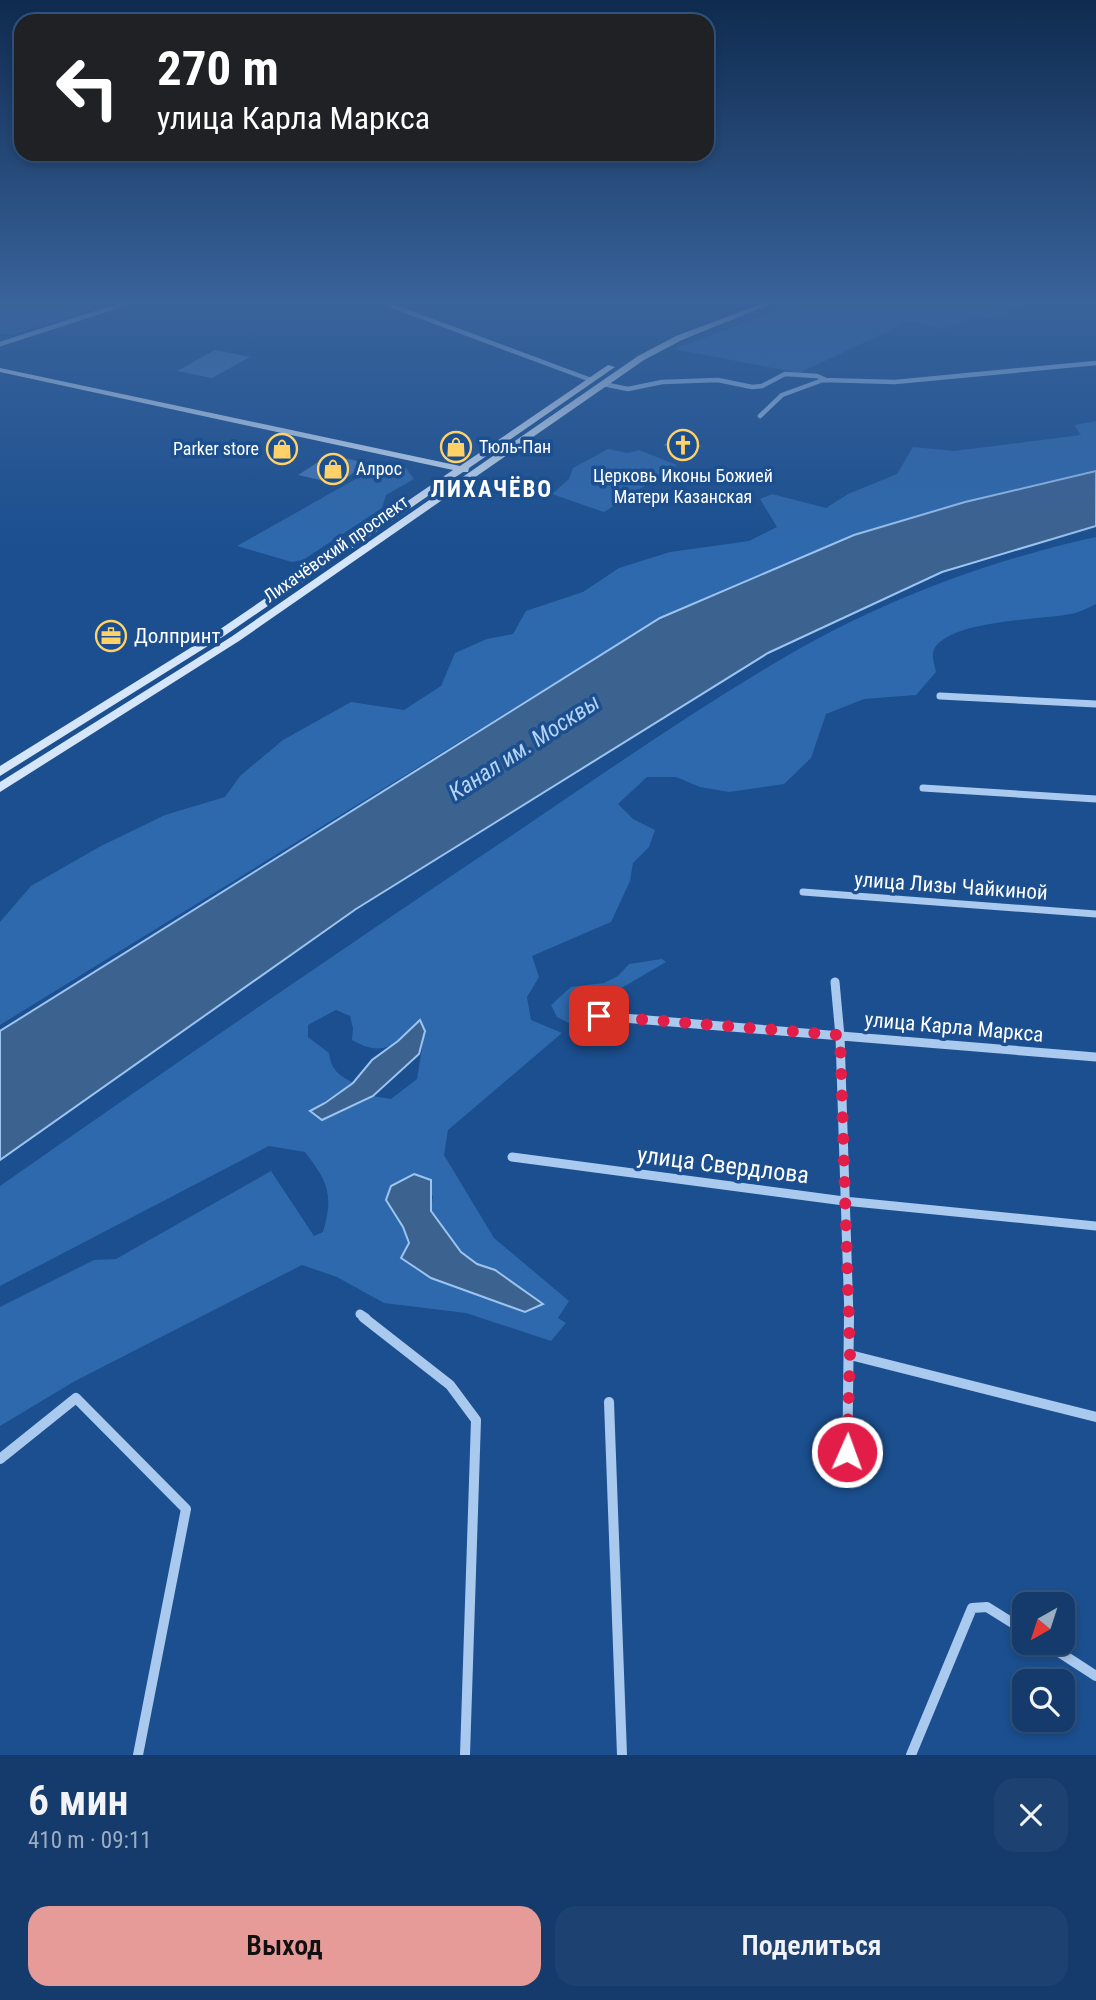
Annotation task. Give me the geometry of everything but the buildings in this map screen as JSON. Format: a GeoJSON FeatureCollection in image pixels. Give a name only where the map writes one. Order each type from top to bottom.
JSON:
{"type":"FeatureCollection","features":[{"type":"Feature","properties":{"kind":"main road"},"geometry":{"type":"LineString","coordinates":[[74,386],[476,473]]}},
{"type":"Feature","properties":{"kind":"main road","name":"Лихачёвский проспект"},"geometry":{"type":"LineString","coordinates":[[0,772],[220,634],[582,386]]}},
{"type":"Feature","properties":{"kind":"main road","name":"Лихачёвский проспект"},"geometry":{"type":"LineString","coordinates":[[0,788],[235,639],[600,386]]}},
{"type":"Feature","properties":{"kind":"main road"},"geometry":{"type":"LineString","coordinates":[[438,464],[459,464],[480,457]]}},
{"type":"Feature","properties":{"kind":"main road"},"geometry":{"type":"LineString","coordinates":[[438,464],[445,472],[447,480]]}},
{"type":"Feature","properties":{"kind":"street"},"geometry":{"type":"LineString","coordinates":[[612,386],[628,389],[643,386]]}},
{"type":"Feature","properties":{"kind":"street"},"geometry":{"type":"LineString","coordinates":[[760,416],[782,395],[809,386]]}},
{"type":"Feature","properties":{"kind":"street"},"geometry":{"type":"LineString","coordinates":[[940,696],[1096,704]]}},
{"type":"Feature","properties":{"kind":"street"},"geometry":{"type":"LineString","coordinates":[[923,789],[1096,799]]}},
{"type":"Feature","properties":{"kind":"street","name":"улица Лизы Чайкиной"},"geometry":{"type":"LineString","coordinates":[[803,892],[1096,914]]}},
{"type":"Feature","properties":{"kind":"street"},"geometry":{"type":"LineString","coordinates":[[835,982],[840,1035],[850,1355],[847,1476]]}},
{"type":"Feature","properties":{"kind":"street","name":"улица Карла Маркса"},"geometry":{"type":"LineString","coordinates":[[599,1016],[1096,1057]]}},
{"type":"Feature","properties":{"kind":"street","name":"улица Свердлова"},"geometry":{"type":"LineString","coordinates":[[512,1157],[844,1201],[1096,1226]]}},
{"type":"Feature","properties":{"kind":"street"},"geometry":{"type":"LineString","coordinates":[[360,1314],[450,1385],[476,1420],[465,1755]]}},
{"type":"Feature","properties":{"kind":"street"},"geometry":{"type":"LineString","coordinates":[[850,1355],[1096,1417]]}},
{"type":"Feature","properties":{"kind":"street"},"geometry":{"type":"LineString","coordinates":[[0,1459],[76,1398],[186,1509],[138,1755]]}},
{"type":"Feature","properties":{"kind":"street"},"geometry":{"type":"LineString","coordinates":[[609,1402],[622,1755]]}},
{"type":"Feature","properties":{"kind":"street"},"geometry":{"type":"LineString","coordinates":[[911,1755],[972,1608],[987,1607],[1012,1623]]}},
{"type":"Feature","properties":{"kind":"street"},"geometry":{"type":"LineString","coordinates":[[1065,1656],[1096,1676]]}},
{"type":"Feature","properties":{"kind":"shaded area"},"geometry":{"type":"Polygon","coordinates":[[[1096,421],[1096,471],[965,502],[854,535],[660,618],[0,1025],[0,922],[31,886],[101,846],[165,815],[225,797],[240,776],[283,740],[351,702],[404,710],[441,686],[455,653],[487,639],[513,634],[526,611],[583,592],[619,568],[670,552],[749,541],[777,527],[760,499],[772,494],[826,508],[848,494],[897,474],[913,447],[954,451],[1081,435],[1074,425],[1096,421]]]}},
{"type":"Feature","properties":{"kind":"shaded area"},"geometry":{"type":"Polygon","coordinates":[[[608,449],[627,453],[639,450],[677,465],[604,512],[552,494],[569,479],[573,468],[608,449]]]}},
{"type":"Feature","properties":{"kind":"shaded area"},"geometry":{"type":"Polygon","coordinates":[[[384,463],[406,468],[414,479],[386,495],[382,508],[303,560],[292,562],[237,546],[384,463]]]}},
{"type":"Feature","properties":{"kind":"shaded area"},"geometry":{"type":"Polygon","coordinates":[[[1096,537],[1096,604],[1071,614],[999,622],[946,637],[933,652],[936,672],[916,695],[864,699],[826,714],[811,758],[784,784],[729,792],[700,787],[676,777],[647,777],[618,804],[633,819],[655,830],[649,847],[633,863],[630,881],[611,922],[532,956],[539,977],[527,997],[531,1020],[562,1033],[448,1130],[444,1155],[494,1238],[569,1301],[558,1318],[566,1323],[551,1341],[466,1313],[384,1303],[337,1277],[302,1265],[75,1381],[0,1426],[0,1307],[94,1260],[116,1259],[271,1171],[314,1236],[323,1232],[328,1198],[324,1181],[305,1152],[269,1146],[0,1286],[0,1186],[643,746],[749,678],[821,637],[897,601],[975,571],[1096,537]],[[336,1010],[308,1025],[308,1037],[329,1053],[336,1071],[353,1083],[310,1111],[322,1120],[373,1096],[391,1099],[417,1079],[423,1042],[420,1021],[389,1046],[363,1046],[352,1040],[350,1016],[336,1010]],[[433,1195],[403,1227],[415,1269],[431,1278],[525,1312],[543,1304],[495,1270],[477,1264],[461,1252],[431,1211],[433,1195]]]}},
{"type":"Feature","properties":{"kind":"shaded area"},"geometry":{"type":"Polygon","coordinates":[[[662,959],[666,962],[618,990],[586,1019],[571,1024],[557,1017],[551,1005],[571,987],[604,983],[618,976],[629,964],[662,959]]]}},
{"type":"Feature","properties":{"kind":"water","name":"Канал им. Москвы"},"geometry":{"type":"Polygon","coordinates":[[[1096,471],[1096,526],[942,572],[768,653],[356,909],[0,1160],[0,1031],[660,618],[854,535],[965,502],[1096,471]]]}},
{"type":"Feature","properties":{"kind":"water"},"geometry":{"type":"Polygon","coordinates":[[[420,1020],[425,1031],[419,1054],[373,1096],[322,1120],[310,1111],[353,1083],[372,1060],[420,1020]]]}},
{"type":"Feature","properties":{"kind":"water"},"geometry":{"type":"Polygon","coordinates":[[[414,1174],[431,1180],[431,1211],[461,1252],[477,1264],[495,1270],[543,1304],[525,1312],[431,1278],[401,1258],[409,1243],[403,1227],[386,1200],[391,1186],[414,1174]]]}},
{"type":"Feature","properties":{"kind":"place","name":"Церковь Иконы Божией Матери Казанская"},"geometry":{"type":"Point","coordinates":[683,445]}},
{"type":"Feature","properties":{"kind":"place","name":"Тюль-Пан"},"geometry":{"type":"Point","coordinates":[456,447]}},
{"type":"Feature","properties":{"kind":"place","name":"Parker store"},"geometry":{"type":"Point","coordinates":[282,449]}},
{"type":"Feature","properties":{"kind":"place","name":"Алрос"},"geometry":{"type":"Point","coordinates":[333,469]}},
{"type":"Feature","properties":{"kind":"place","name":"Долпринт"},"geometry":{"type":"Point","coordinates":[111,636]}},
{"type":"Feature","properties":{"kind":"district","name":"ЛИХАЧЁВО"},"geometry":{"type":"Point","coordinates":[492,489]}},
{"type":"Feature","properties":{"kind":"route"},"geometry":{"type":"LineString","coordinates":[[599,1016],[840,1035],[850,1355],[847,1452]]}}]}
